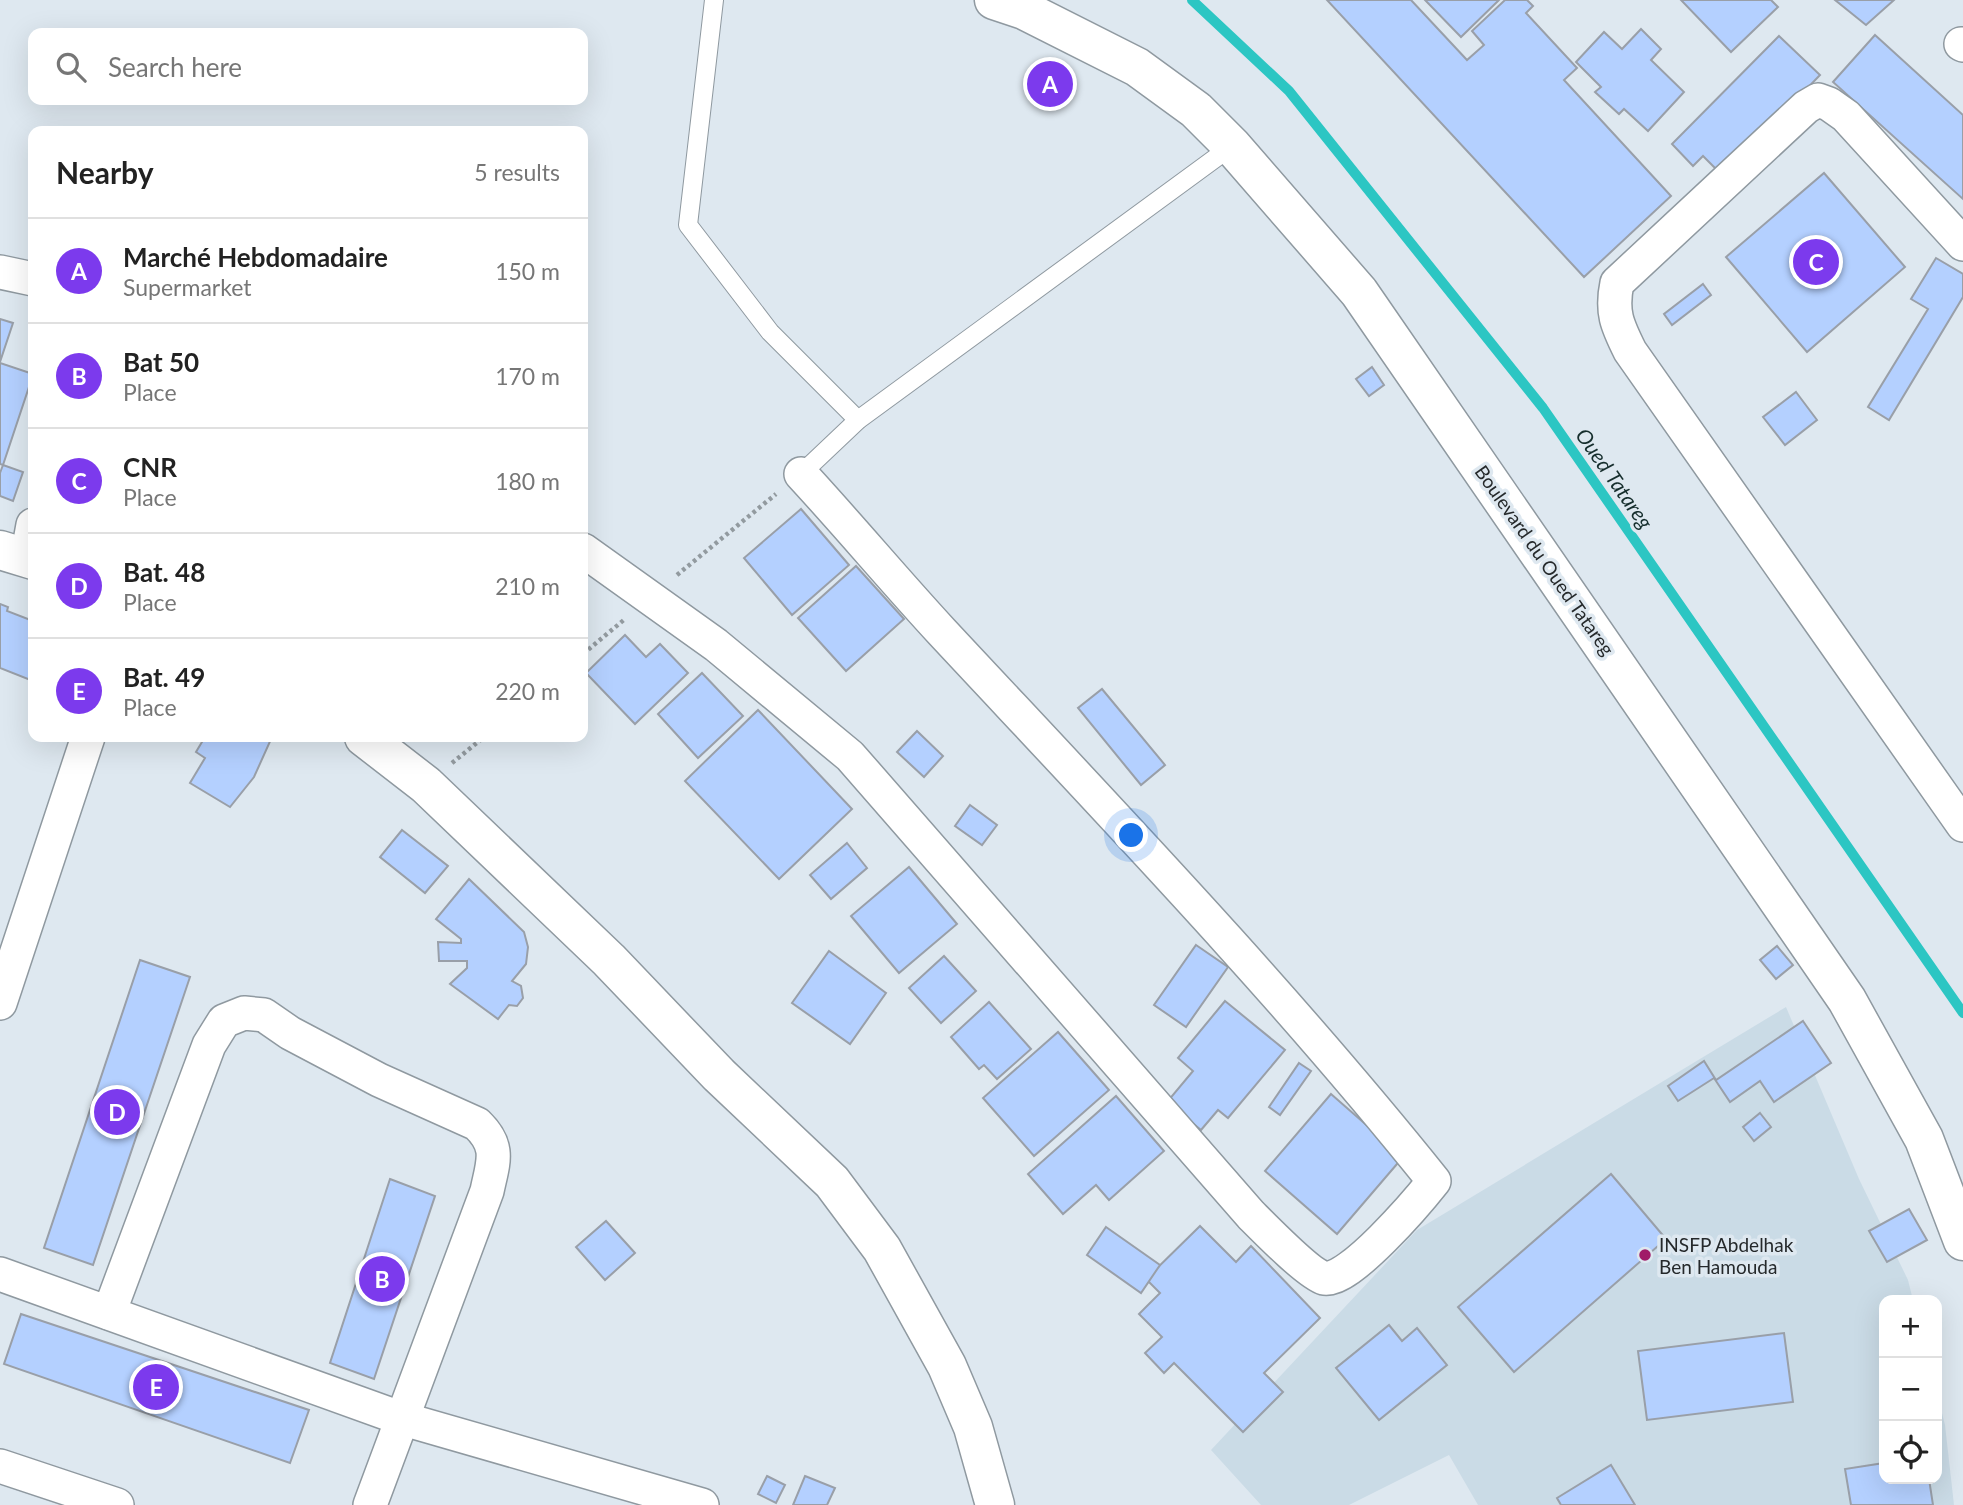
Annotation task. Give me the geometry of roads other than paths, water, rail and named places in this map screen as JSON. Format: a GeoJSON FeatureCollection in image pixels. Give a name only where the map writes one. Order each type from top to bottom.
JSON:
{"type":"FeatureCollection","features":[{"type":"Feature","properties":{"kind":"street","name":"Boulevard du Oued Tatareg"},"geometry":{"type":"LineString","coordinates":[[995,0],[1024,10],[1136,67],[1196,110],[1360,292],[1847,1000],[1924,1139],[1963,1241]]}},
{"type":"Feature","properties":{"kind":"street"},"geometry":{"type":"LineString","coordinates":[[1963,244],[1846,116],[1818,100],[1805,107],[1617,283],[1614,299],[1615,320],[1630,351],[1963,825]]}},
{"type":"Feature","properties":{"kind":"street"},"geometry":{"type":"LineString","coordinates":[[0,272],[28,278]]}},
{"type":"Feature","properties":{"kind":"street"},"geometry":{"type":"LineString","coordinates":[[588,554],[716,645],[850,756],[1251,1215],[1310,1270],[1323,1278],[1335,1278],[1349,1269],[1417,1204],[1434,1181],[1371,1102],[1066,761],[941,631],[801,474]]}},
{"type":"Feature","properties":{"kind":"street"},"geometry":{"type":"LineString","coordinates":[[0,1003],[86,742]]}},
{"type":"Feature","properties":{"kind":"street"},"geometry":{"type":"LineString","coordinates":[[370,742],[426,785],[609,960],[719,1074],[832,1182],[882,1249],[947,1366],[974,1427],[995,1505]]}},
{"type":"Feature","properties":{"kind":"street"},"geometry":{"type":"LineString","coordinates":[[109,1313],[209,1045],[224,1021],[244,1013],[264,1015],[290,1033],[379,1080],[477,1124],[489,1135],[495,1156],[487,1191],[400,1418],[370,1505]]}},
{"type":"Feature","properties":{"kind":"street"},"geometry":{"type":"LineString","coordinates":[[0,1274],[400,1418],[702,1505]]}},
{"type":"Feature","properties":{"kind":"street"},"geometry":{"type":"LineString","coordinates":[[0,1466],[31,1492],[106,1503]]}},
{"type":"Feature","properties":{"kind":"lane"},"geometry":{"type":"LineString","coordinates":[[714,0],[688,225],[769,332],[858,420]]}},
{"type":"Feature","properties":{"kind":"lane"},"geometry":{"type":"LineString","coordinates":[[801,474],[858,420],[1231,146]]}},
{"type":"Feature","properties":{"kind":"waterway","name":"Oued Tatareg"},"geometry":{"type":"LineString","coordinates":[[1192,0],[1289,91],[1543,408],[1963,1013]]}},
{"type":"Feature","properties":{"kind":"place","name":"Marché Hebdomadaire"},"geometry":{"type":"Point","coordinates":[1050,84]}},
{"type":"Feature","properties":{"kind":"place","name":"CNR"},"geometry":{"type":"Point","coordinates":[1816,262]}},
{"type":"Feature","properties":{"kind":"place","name":"Bat. 48"},"geometry":{"type":"Point","coordinates":[117,1112]}},
{"type":"Feature","properties":{"kind":"place","name":"INSFP Abdelhak Ben Hamouda"},"geometry":{"type":"Point","coordinates":[1645,1255]}},
{"type":"Feature","properties":{"kind":"place","name":"Bat 50"},"geometry":{"type":"Point","coordinates":[382,1279]}},
{"type":"Feature","properties":{"kind":"place","name":"Bat. 49"},"geometry":{"type":"Point","coordinates":[156,1387]}}]}
